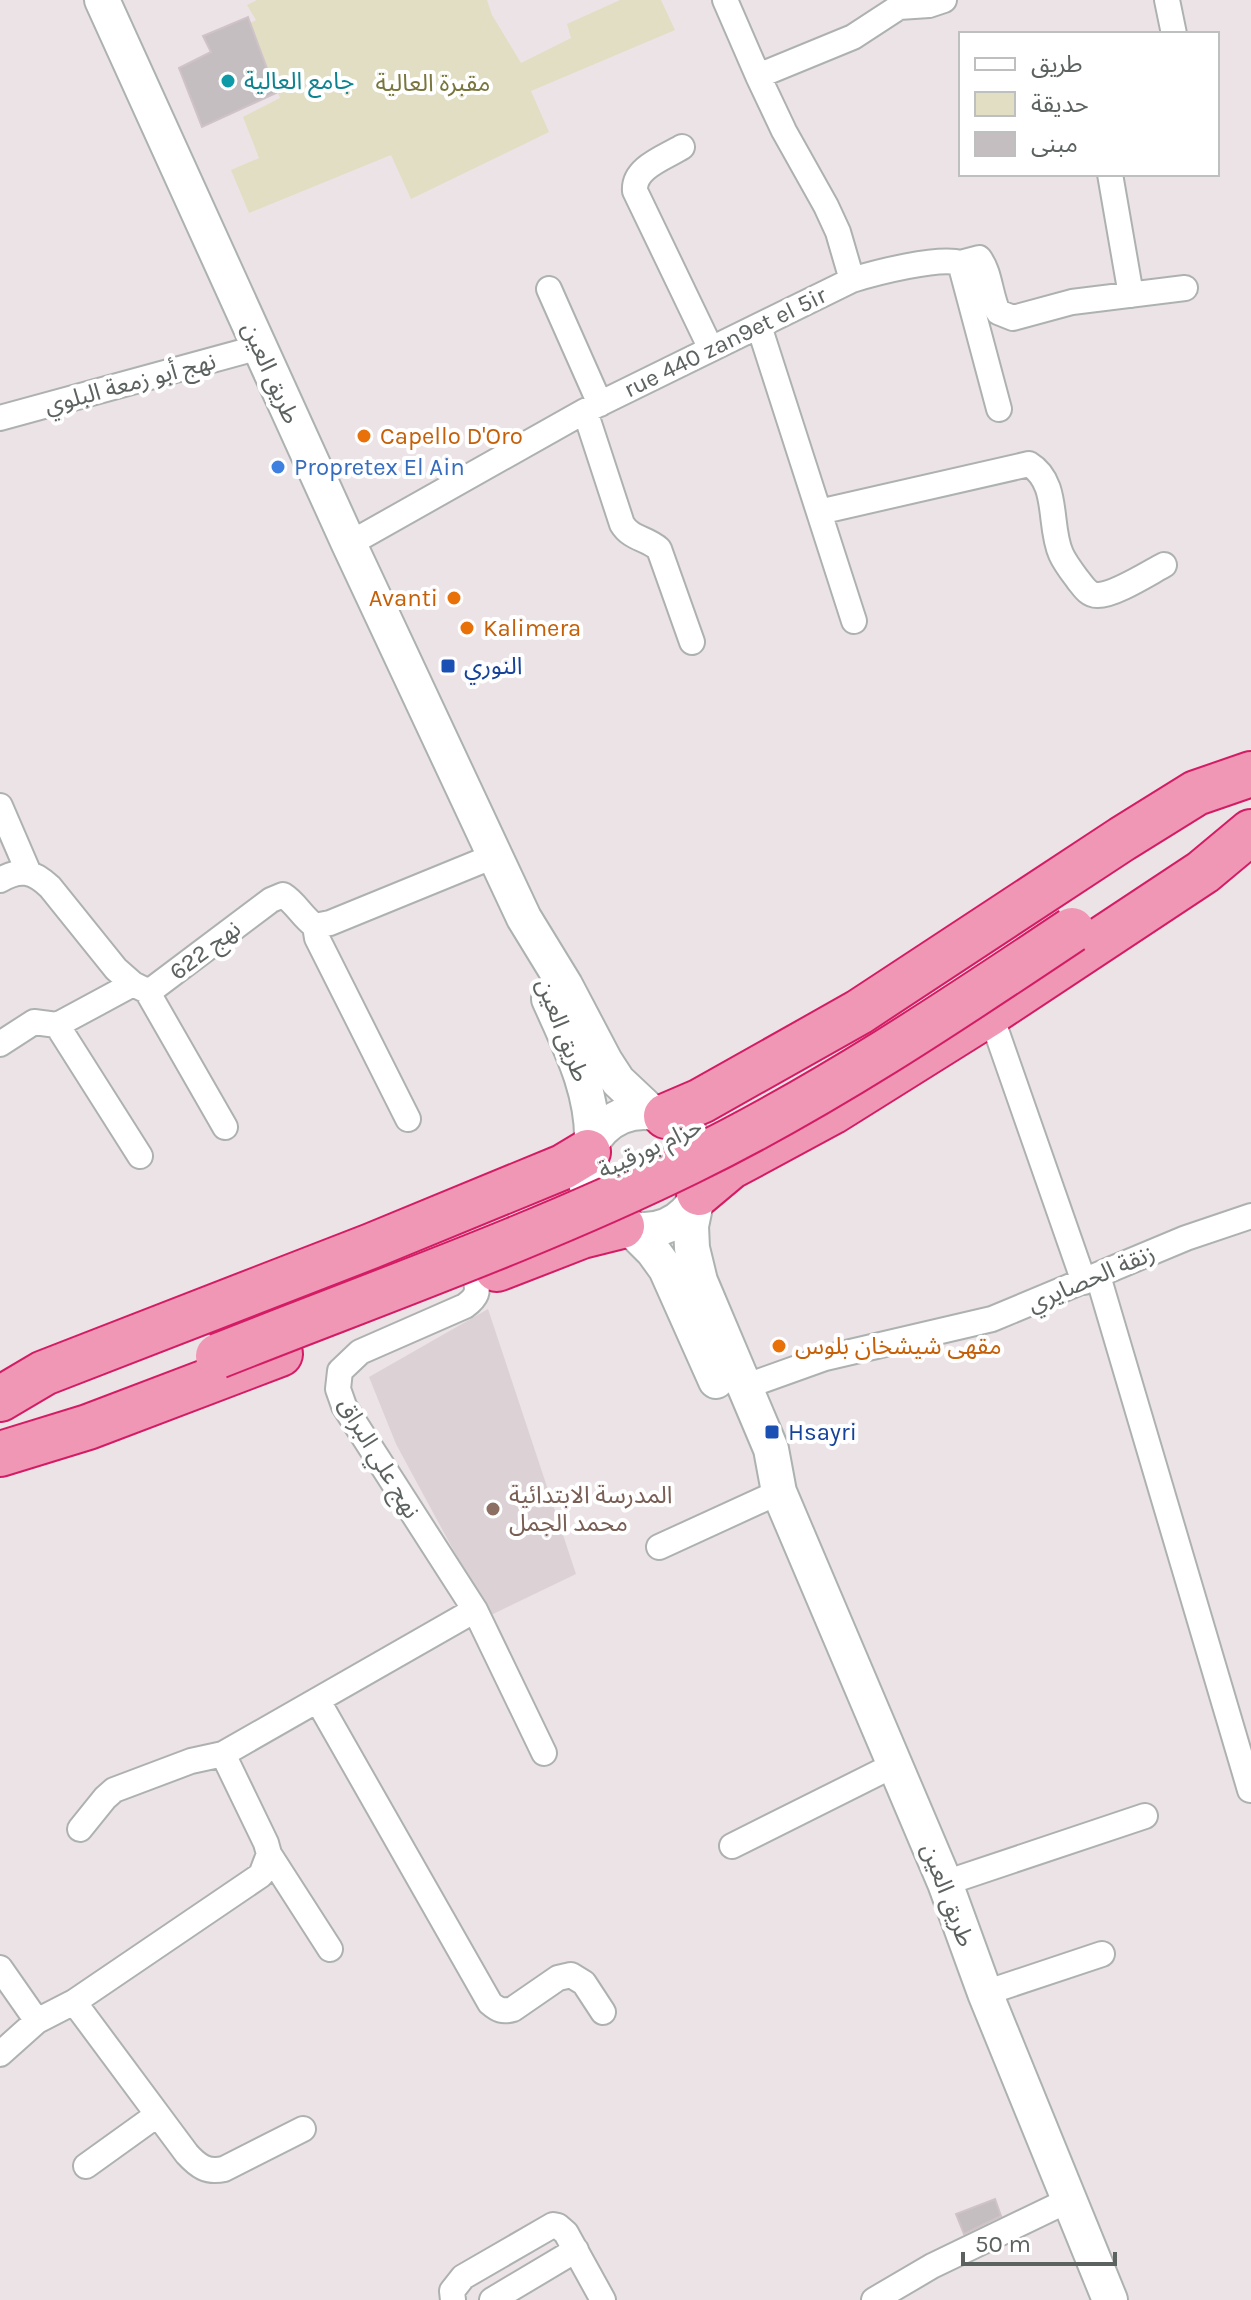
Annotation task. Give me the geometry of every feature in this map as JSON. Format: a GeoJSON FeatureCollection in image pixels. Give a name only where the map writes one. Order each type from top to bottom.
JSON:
{"type":"FeatureCollection","features":[{"type":"Feature","properties":{"kind":"highway"},"geometry":{"type":"LineString","coordinates":[[659,1114],[701,1101],[859,1012],[1196,793],[1251,774]]}},
{"type":"Feature","properties":{"kind":"highway","name":"حزام بورقيبة"},"geometry":{"type":"LineString","coordinates":[[1066,919],[1251,786]]}},
{"type":"Feature","properties":{"kind":"highway","name":"حزام بورقيبة"},"geometry":{"type":"LineString","coordinates":[[0,1445],[213,1344],[674,1138],[807,1069],[1066,919],[1251,819]]}},
{"type":"Feature","properties":{"kind":"highway"},"geometry":{"type":"LineString","coordinates":[[697,1198],[730,1167],[832,1112],[990,1013],[1203,872],[1251,832]]}},
{"type":"Feature","properties":{"kind":"highway"},"geometry":{"type":"LineString","coordinates":[[0,1399],[44,1373],[371,1246],[563,1167],[590,1148]]}},
{"type":"Feature","properties":{"kind":"highway"},"geometry":{"type":"LineString","coordinates":[[0,1454],[88,1427],[227,1376],[582,1236],[626,1228]]}},
{"type":"Feature","properties":{"kind":"highway","name":"حزام بورقيبة"},"geometry":{"type":"LineString","coordinates":[[0,1415],[213,1344]]}},
{"type":"Feature","properties":{"kind":"main road","name":"طريق العين"},"geometry":{"type":"LineString","coordinates":[[102,0],[349,544],[524,918],[618,1081],[659,1114]]}},
{"type":"Feature","properties":{"kind":"main road","name":"طريق العين"},"geometry":{"type":"LineString","coordinates":[[524,918],[548,996],[589,1097],[593,1120],[590,1148]]}},
{"type":"Feature","properties":{"kind":"main road"},"geometry":{"type":"LineString","coordinates":[[659,1114],[684,1127],[697,1143],[704,1162],[703,1183],[684,1216],[668,1226],[650,1231],[626,1228],[599,1210],[589,1194],[585,1176],[590,1148],[608,1124],[626,1115],[659,1114]]}},
{"type":"Feature","properties":{"kind":"main road","name":"طريق العين"},"geometry":{"type":"LineString","coordinates":[[697,1198],[691,1226],[692,1248],[700,1281],[771,1449],[779,1492],[945,1883],[985,1993],[1110,2300]]}},
{"type":"Feature","properties":{"kind":"main road","name":"طريق العين"},"geometry":{"type":"LineString","coordinates":[[626,1228],[653,1251],[666,1269],[750,1457],[779,1492]]}},
{"type":"Feature","properties":{"kind":"street","name":"rue 440 zan9et el 5ir"},"geometry":{"type":"LineString","coordinates":[[349,544],[592,407],[852,280],[826,206],[776,116],[725,0]]}},
{"type":"Feature","properties":{"kind":"street"},"geometry":{"type":"LineString","coordinates":[[758,76],[853,37],[899,7],[929,5],[944,0]]}},
{"type":"Feature","properties":{"kind":"street"},"geometry":{"type":"LineString","coordinates":[[1167,0],[1174,32]]}},
{"type":"Feature","properties":{"kind":"street"},"geometry":{"type":"LineString","coordinates":[[682,147],[639,173],[634,182],[635,191],[711,349]]}},
{"type":"Feature","properties":{"kind":"street"},"geometry":{"type":"LineString","coordinates":[[1110,176],[1131,295]]}},
{"type":"Feature","properties":{"kind":"street"},"geometry":{"type":"LineString","coordinates":[[852,280],[947,260],[960,263],[979,258],[984,263],[998,312],[1013,318],[1072,302],[1185,288]]}},
{"type":"Feature","properties":{"kind":"street"},"geometry":{"type":"LineString","coordinates":[[960,263],[999,409]]}},
{"type":"Feature","properties":{"kind":"street"},"geometry":{"type":"LineString","coordinates":[[549,289],[592,407],[622,524],[632,536],[659,549],[692,642]]}},
{"type":"Feature","properties":{"kind":"street"},"geometry":{"type":"LineString","coordinates":[[759,326],[854,621]]}},
{"type":"Feature","properties":{"kind":"street","name":"نهج أبو زمعة البلوي"},"geometry":{"type":"LineString","coordinates":[[0,418],[260,347]]}},
{"type":"Feature","properties":{"kind":"street"},"geometry":{"type":"LineString","coordinates":[[819,512],[1029,464],[1042,475],[1048,486],[1061,554],[1091,594],[1098,596],[1111,591],[1164,565]]}},
{"type":"Feature","properties":{"kind":"street"},"geometry":{"type":"LineString","coordinates":[[0,806],[28,871]]}},
{"type":"Feature","properties":{"kind":"street"},"geometry":{"type":"LineString","coordinates":[[315,926],[330,923],[494,856]]}},
{"type":"Feature","properties":{"kind":"street"},"geometry":{"type":"LineString","coordinates":[[0,880],[12,873],[28,871],[39,876],[50,887],[116,969],[140,987],[225,1127]]}},
{"type":"Feature","properties":{"kind":"street","name":"نهج 622"},"geometry":{"type":"LineString","coordinates":[[0,1044],[34,1022],[57,1025],[140,987],[154,988],[271,900],[283,895],[315,926],[317,938],[408,1119]]}},
{"type":"Feature","properties":{"kind":"street"},"geometry":{"type":"LineString","coordinates":[[990,1013],[1091,1279],[1250,1790]]}},
{"type":"Feature","properties":{"kind":"street"},"geometry":{"type":"LineString","coordinates":[[57,1025],[140,1156]]}},
{"type":"Feature","properties":{"kind":"street","name":"زنقة الحصايري"},"geometry":{"type":"LineString","coordinates":[[744,1387],[825,1358],[992,1319],[1186,1238],[1251,1216]]}},
{"type":"Feature","properties":{"kind":"street","name":"نهج علي البراق"},"geometry":{"type":"LineString","coordinates":[[475,1278],[478,1289],[476,1298],[465,1306],[360,1352],[346,1363],[337,1379],[344,1406],[475,1610]]}},
{"type":"Feature","properties":{"kind":"street"},"geometry":{"type":"LineString","coordinates":[[659,1547],[779,1492]]}},
{"type":"Feature","properties":{"kind":"street"},"geometry":{"type":"LineString","coordinates":[[80,1829],[114,1790],[191,1761],[223,1754],[475,1610],[544,1753]]}},
{"type":"Feature","properties":{"kind":"street"},"geometry":{"type":"LineString","coordinates":[[318,1701],[490,2003],[497,2009],[513,2009],[558,1978],[571,1975],[584,1983],[603,2012]]}},
{"type":"Feature","properties":{"kind":"street"},"geometry":{"type":"LineString","coordinates":[[223,1754],[269,1854],[330,1949]]}},
{"type":"Feature","properties":{"kind":"street"},"geometry":{"type":"LineString","coordinates":[[732,1846],[896,1764]]}},
{"type":"Feature","properties":{"kind":"street"},"geometry":{"type":"LineString","coordinates":[[945,1883],[1145,1816]]}},
{"type":"Feature","properties":{"kind":"street"},"geometry":{"type":"LineString","coordinates":[[0,2054],[37,2021],[74,2002],[261,1875],[269,1854]]}},
{"type":"Feature","properties":{"kind":"street"},"geometry":{"type":"LineString","coordinates":[[985,1993],[1102,1954]]}},
{"type":"Feature","properties":{"kind":"street"},"geometry":{"type":"LineString","coordinates":[[0,1968],[37,2021]]}},
{"type":"Feature","properties":{"kind":"street"},"geometry":{"type":"LineString","coordinates":[[74,2002],[196,2163],[214,2171],[224,2169],[303,2129]]}},
{"type":"Feature","properties":{"kind":"street"},"geometry":{"type":"LineString","coordinates":[[86,2166],[157,2115]]}},
{"type":"Feature","properties":{"kind":"street"},"geometry":{"type":"LineString","coordinates":[[874,2300],[932,2266],[1069,2200]]}},
{"type":"Feature","properties":{"kind":"street"},"geometry":{"type":"LineString","coordinates":[[453,2300],[452,2291],[463,2277],[548,2226],[563,2229],[603,2300]]}},
{"type":"Feature","properties":{"kind":"street"},"geometry":{"type":"LineString","coordinates":[[492,2300],[576,2250]]}},
{"type":"Feature","properties":{"kind":"shaded area","name":"المدرسة الابتدائية محمد الجمل"},"geometry":{"type":"Polygon","coordinates":[[[488,1309],[576,1574],[489,1616],[396,1444],[369,1377],[488,1309]]]}},
{"type":"Feature","properties":{"kind":"green space","name":"مقبرة العالية"},"geometry":{"type":"Polygon","coordinates":[[[257,0],[487,0],[492,15],[521,63],[571,38],[567,24],[620,0],[661,0],[675,30],[531,91],[549,132],[411,199],[391,155],[249,213],[231,170],[259,158],[243,117],[280,98],[249,24],[256,20],[247,5],[257,0]]]}},
{"type":"Feature","properties":{"kind":"building","name":"جامع العالية"},"geometry":{"type":"Polygon","coordinates":[[[248,17],[276,93],[202,127],[179,68],[211,52],[203,36],[248,17]]]}},
{"type":"Feature","properties":{"kind":"building"},"geometry":{"type":"Polygon","coordinates":[[[995,2199],[1001,2216],[964,2234],[956,2214],[995,2199]]]}},
{"type":"Feature","properties":{"kind":"place","name":"جامع العالية"},"geometry":{"type":"Point","coordinates":[228,81]}},
{"type":"Feature","properties":{"kind":"place","name":"Capello D'Oro"},"geometry":{"type":"Point","coordinates":[364,436]}},
{"type":"Feature","properties":{"kind":"place","name":"Propretex El Ain"},"geometry":{"type":"Point","coordinates":[278,467]}},
{"type":"Feature","properties":{"kind":"place","name":"Avanti"},"geometry":{"type":"Point","coordinates":[454,598]}},
{"type":"Feature","properties":{"kind":"place","name":"Kalimera"},"geometry":{"type":"Point","coordinates":[467,628]}},
{"type":"Feature","properties":{"kind":"place","name":"النوري"},"geometry":{"type":"Point","coordinates":[448,666]}},
{"type":"Feature","properties":{"kind":"place","name":"مقهى شيشخان بلوس"},"geometry":{"type":"Point","coordinates":[779,1346]}},
{"type":"Feature","properties":{"kind":"place","name":"Hsayri"},"geometry":{"type":"Point","coordinates":[772,1432]}},
{"type":"Feature","properties":{"kind":"place","name":"المدرسة الابتدائية محمد الجمل"},"geometry":{"type":"Point","coordinates":[493,1509]}}]}
